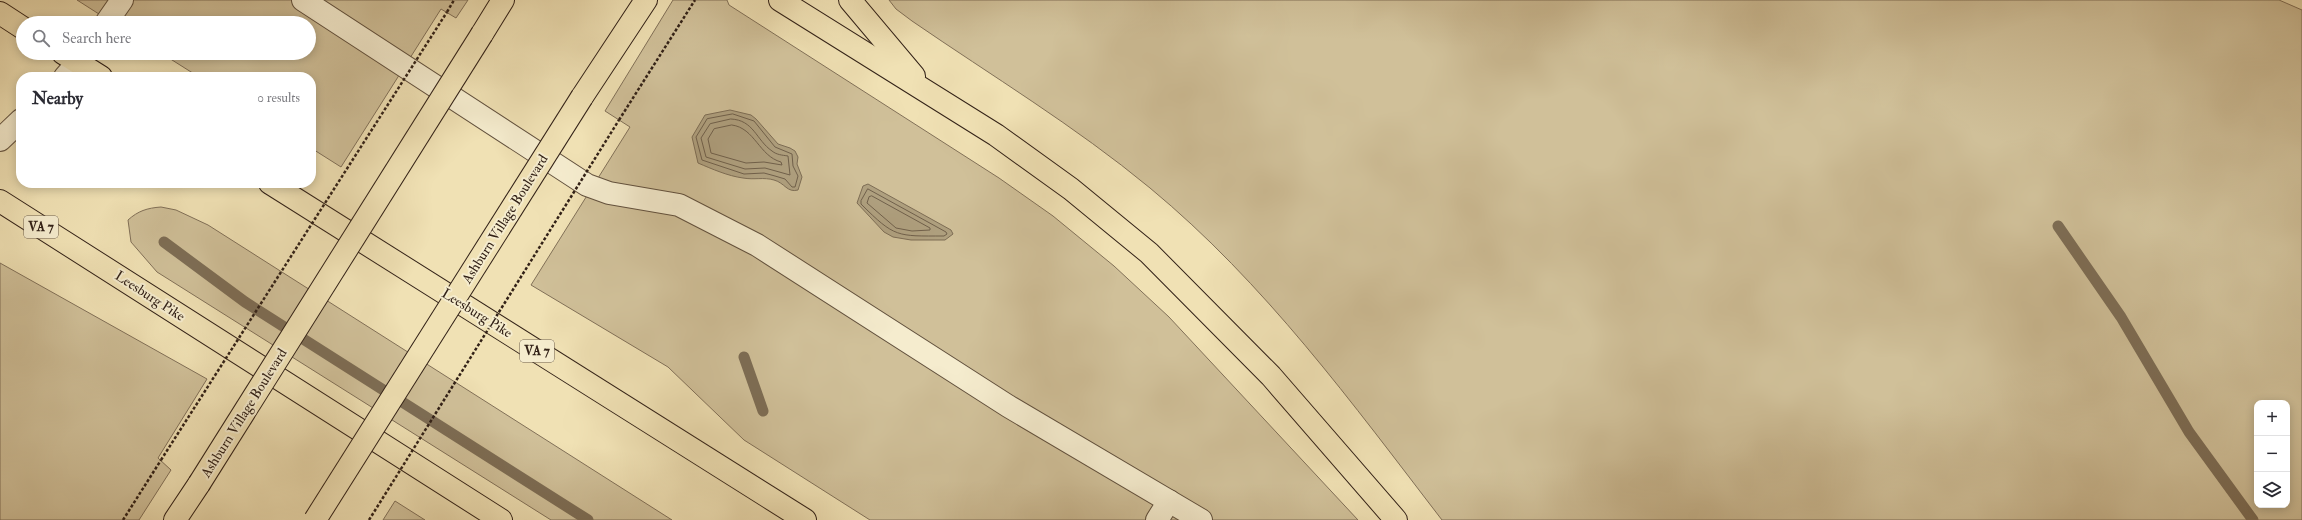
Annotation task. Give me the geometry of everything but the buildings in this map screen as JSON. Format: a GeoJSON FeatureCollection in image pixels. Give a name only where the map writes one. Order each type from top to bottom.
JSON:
{"type":"FeatureCollection","features":[{"type":"Feature","properties":{"kind":"main road","name":"Ashburn Village Boulevard"},"geometry":{"type":"LineString","coordinates":[[175,520],[503,0]]}},
{"type":"Feature","properties":{"kind":"main road","name":"Ashburn Village Boulevard"},"geometry":{"type":"LineString","coordinates":[[315,520],[582,97],[646,0]]}},
{"type":"Feature","properties":{"kind":"main road"},"geometry":{"type":"LineString","coordinates":[[780,0],[930,93],[1015,148],[1071,189],[1149,253],[1271,376],[1396,520]]}},
{"type":"Feature","properties":{"kind":"main road"},"geometry":{"type":"LineString","coordinates":[[850,0],[930,93]]}},
{"type":"Feature","properties":{"kind":"main road"},"geometry":{"type":"LineString","coordinates":[[0,13],[16,23]]}},
{"type":"Feature","properties":{"kind":"main road"},"geometry":{"type":"LineString","coordinates":[[73,62],[92,72]]}},
{"type":"Feature","properties":{"kind":"main road","name":"Leesburg Pike"},"geometry":{"type":"LineString","coordinates":[[278,188],[805,520]]}},
{"type":"Feature","properties":{"kind":"main road","name":"Leesburg Pike"},"geometry":{"type":"LineString","coordinates":[[0,201],[501,520]]}},
{"type":"Feature","properties":{"kind":"lane"},"geometry":{"type":"LineString","coordinates":[[111,16],[122,0]]}},
{"type":"Feature","properties":{"kind":"lane"},"geometry":{"type":"LineString","coordinates":[[303,0],[587,185],[609,193],[679,206],[757,245],[1008,406],[1201,520]]}},
{"type":"Feature","properties":{"kind":"lane"},"geometry":{"type":"LineString","coordinates":[[0,140],[16,125]]}},
{"type":"Feature","properties":{"kind":"lane"},"geometry":{"type":"LineString","coordinates":[[1157,520],[1169,501]]}},
{"type":"Feature","properties":{"kind":"path"},"geometry":{"type":"LineString","coordinates":[[123,520],[454,0]]}},
{"type":"Feature","properties":{"kind":"path"},"geometry":{"type":"LineString","coordinates":[[368,520],[695,0]]}},
{"type":"Feature","properties":{"kind":"shaded area"},"geometry":{"type":"Polygon","coordinates":[[[77,0],[468,0],[456,18],[441,9],[341,167],[316,151],[316,72],[191,72],[172,60],[316,60],[316,16],[102,16],[77,0]]]}},
{"type":"Feature","properties":{"kind":"shaded area"},"geometry":{"type":"Polygon","coordinates":[[[673,0],[727,0],[729,5],[999,178],[1053,216],[1114,266],[1169,317],[1358,520],[870,520],[744,440],[668,367],[531,285],[630,127],[605,111],[673,0]]]}},
{"type":"Feature","properties":{"kind":"shaded area"},"geometry":{"type":"Polygon","coordinates":[[[889,0],[2279,0],[2302,10],[2302,520],[1442,520],[1375,432],[1305,346],[1269,304],[1192,225],[1122,165],[1092,143],[896,9],[889,0]]]}},
{"type":"Feature","properties":{"kind":"shaded area"},"geometry":{"type":"Polygon","coordinates":[[[161,207],[176,210],[208,225],[672,520],[551,520],[157,272],[131,242],[128,220],[143,210],[161,207]]]}},
{"type":"Feature","properties":{"kind":"shaded area"},"geometry":{"type":"Polygon","coordinates":[[[0,263],[207,379],[158,458],[171,470],[139,520],[0,520],[0,263]]]}},
{"type":"Feature","properties":{"kind":"shaded area"},"geometry":{"type":"Polygon","coordinates":[[[395,501],[425,520],[383,520],[395,501]]]}},
{"type":"Feature","properties":{"kind":"water"},"geometry":{"type":"Polygon","coordinates":[[[730,110],[751,115],[778,144],[795,151],[798,157],[797,164],[802,177],[798,190],[794,191],[788,189],[778,181],[770,179],[747,179],[732,176],[698,163],[692,137],[705,115],[730,110]]]}},
{"type":"Feature","properties":{"kind":"water"},"geometry":{"type":"Polygon","coordinates":[[[868,184],[951,230],[953,234],[945,240],[911,240],[893,237],[884,232],[857,203],[863,186],[868,184]]]}},
{"type":"Feature","properties":{"kind":"waterway"},"geometry":{"type":"LineString","coordinates":[[2058,226],[2121,317],[2189,432],[2253,520]]}},
{"type":"Feature","properties":{"kind":"waterway"},"geometry":{"type":"LineString","coordinates":[[164,242],[245,302],[588,520]]}},
{"type":"Feature","properties":{"kind":"waterway"},"geometry":{"type":"LineString","coordinates":[[744,357],[763,411]]}}]}
